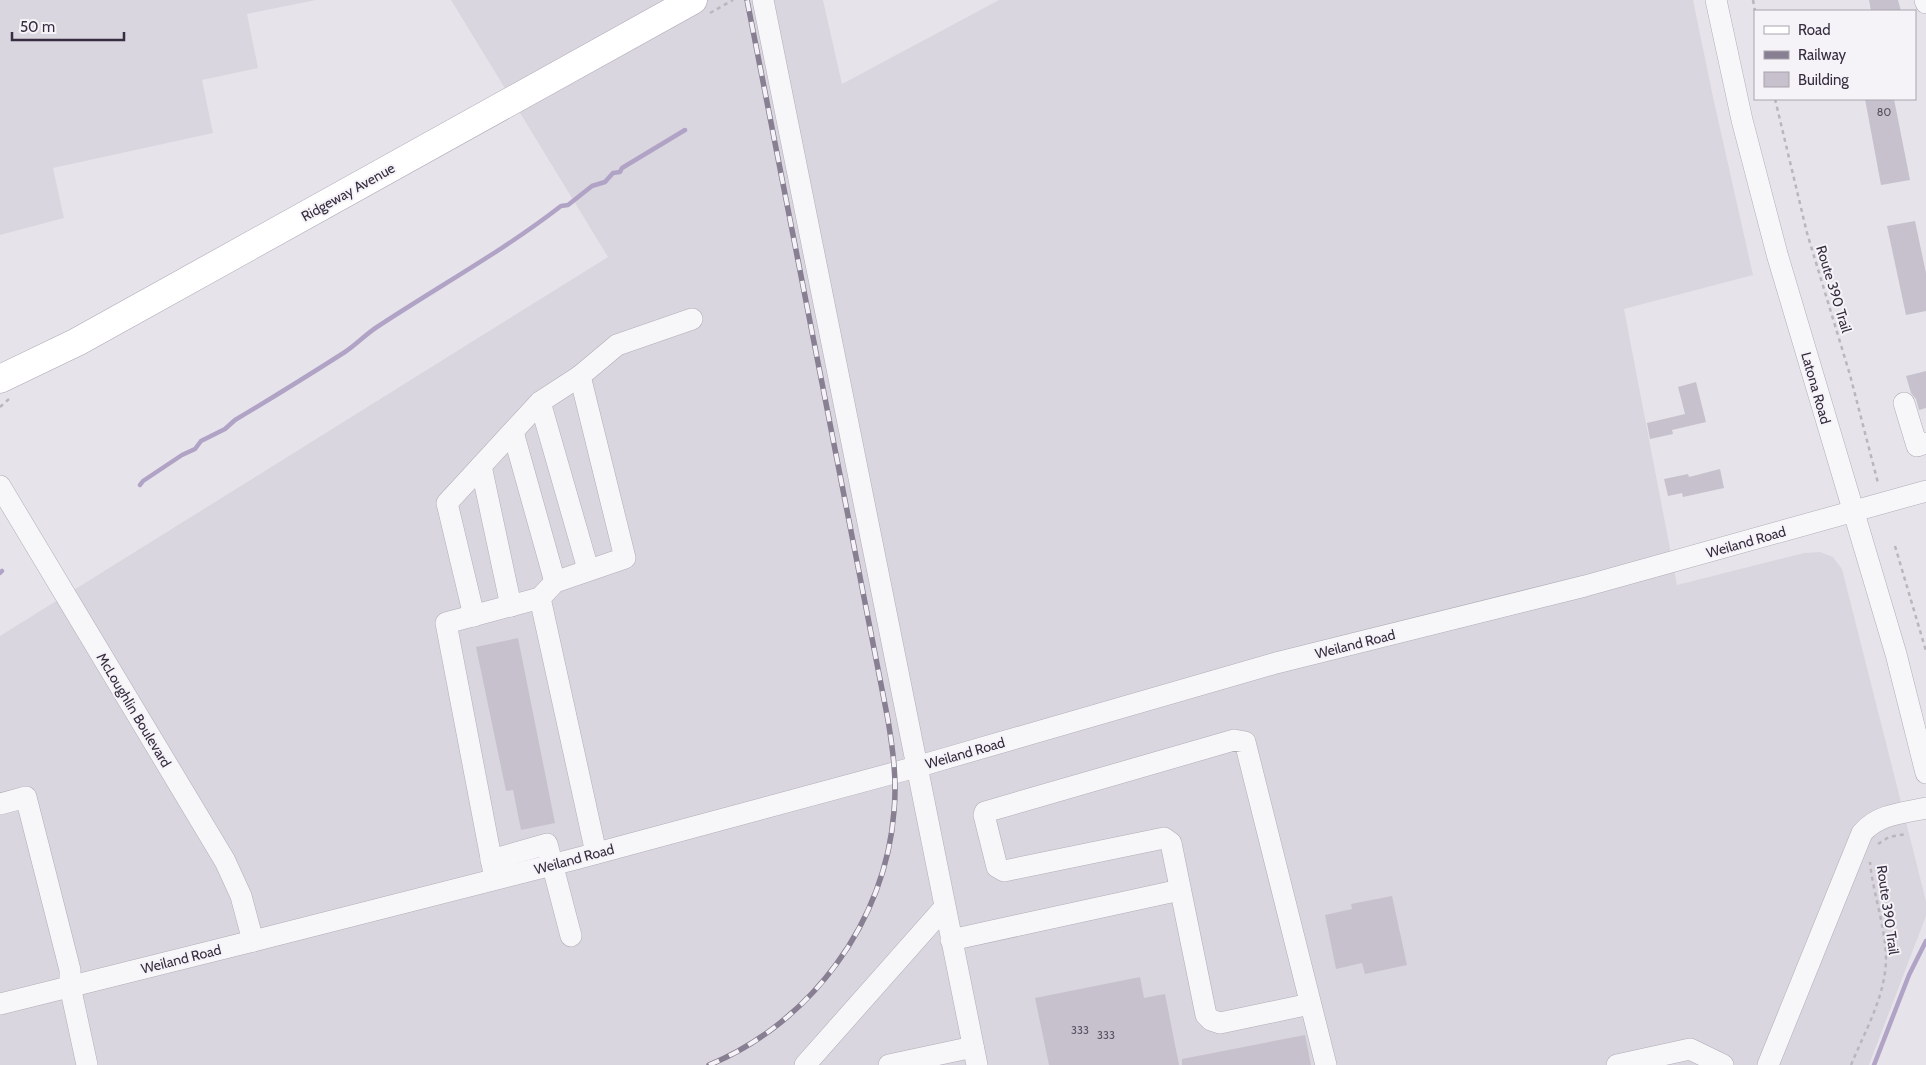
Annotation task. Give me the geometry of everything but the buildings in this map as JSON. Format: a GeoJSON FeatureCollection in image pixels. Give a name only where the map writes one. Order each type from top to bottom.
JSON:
{"type":"FeatureCollection","features":[{"type":"Feature","properties":{"kind":"main road","name":"Ridgeway Avenue"},"geometry":{"type":"LineString","coordinates":[[0,379],[77,342],[705,5]]}},
{"type":"Feature","properties":{"kind":"street"},"geometry":{"type":"LineString","coordinates":[[763,0],[975,1056],[889,1065]]}},
{"type":"Feature","properties":{"kind":"street","name":"Latona Road"},"geometry":{"type":"LineString","coordinates":[[1716,0],[1742,120],[1769,225],[1852,512],[1896,654],[1926,773]]}},
{"type":"Feature","properties":{"kind":"street"},"geometry":{"type":"LineString","coordinates":[[474,616],[447,503],[540,402],[580,376],[617,345],[692,319]]}},
{"type":"Feature","properties":{"kind":"street"},"geometry":{"type":"LineString","coordinates":[[493,870],[446,623],[540,598],[555,582],[625,558],[580,376]]}},
{"type":"Feature","properties":{"kind":"street"},"geometry":{"type":"LineString","coordinates":[[540,402],[588,570]]}},
{"type":"Feature","properties":{"kind":"street"},"geometry":{"type":"LineString","coordinates":[[1904,403],[1916,446],[1926,443]]}},
{"type":"Feature","properties":{"kind":"street"},"geometry":{"type":"LineString","coordinates":[[513,432],[555,582]]}},
{"type":"Feature","properties":{"kind":"street"},"geometry":{"type":"LineString","coordinates":[[481,466],[511,606]]}},
{"type":"Feature","properties":{"kind":"street","name":"McLoughlin Boulevard"},"geometry":{"type":"LineString","coordinates":[[0,486],[225,861],[240,896],[253,942]]}},
{"type":"Feature","properties":{"kind":"street","name":"Weiland Road"},"geometry":{"type":"LineString","coordinates":[[0,1004],[253,942],[493,870],[551,865],[916,767],[1276,663],[1585,586],[1926,490]]}},
{"type":"Feature","properties":{"kind":"street"},"geometry":{"type":"LineString","coordinates":[[540,598],[596,852]]}},
{"type":"Feature","properties":{"kind":"street"},"geometry":{"type":"LineString","coordinates":[[1310,1004],[1220,1023],[1211,1020],[1206,1015],[1171,843],[1164,838],[1004,871],[997,866],[984,815],[988,810],[1234,740],[1245,742],[1326,1065]]}},
{"type":"Feature","properties":{"kind":"street"},"geometry":{"type":"LineString","coordinates":[[0,804],[26,797],[70,970],[70,986],[87,1065]]}},
{"type":"Feature","properties":{"kind":"street"},"geometry":{"type":"LineString","coordinates":[[1768,1065],[1862,834],[1867,827],[1879,819],[1926,808]]}},
{"type":"Feature","properties":{"kind":"street"},"geometry":{"type":"LineString","coordinates":[[551,865],[571,936]]}},
{"type":"Feature","properties":{"kind":"street"},"geometry":{"type":"LineString","coordinates":[[951,940],[1180,890]]}},
{"type":"Feature","properties":{"kind":"street"},"geometry":{"type":"LineString","coordinates":[[805,1065],[944,908]]}},
{"type":"Feature","properties":{"kind":"street"},"geometry":{"type":"LineString","coordinates":[[1617,1065],[1690,1049],[1723,1065]]}},
{"type":"Feature","properties":{"kind":"path"},"geometry":{"type":"LineString","coordinates":[[705,5],[733,0]]}},
{"type":"Feature","properties":{"kind":"path","name":"Route 390 Trail"},"geometry":{"type":"LineString","coordinates":[[1775,100],[1807,234],[1850,376],[1878,483]]}},
{"type":"Feature","properties":{"kind":"path"},"geometry":{"type":"LineString","coordinates":[[1895,546],[1926,651]]}},
{"type":"Feature","properties":{"kind":"path","name":"Route 390 Trail"},"geometry":{"type":"LineString","coordinates":[[1875,848],[1889,837],[1906,834]]}},
{"type":"Feature","properties":{"kind":"path","name":"Route 390 Trail"},"geometry":{"type":"LineString","coordinates":[[1851,1065],[1883,989],[1886,960],[1884,939],[1871,873],[1871,858]]}},
{"type":"Feature","properties":{"kind":"shaded area"},"geometry":{"type":"Polygon","coordinates":[[[0,0],[316,0],[247,14],[258,68],[202,80],[213,133],[53,168],[64,218],[0,235],[0,0]]]}},
{"type":"Feature","properties":{"kind":"shaded area"},"geometry":{"type":"Polygon","coordinates":[[[451,0],[823,0],[842,84],[999,0],[1693,0],[1753,275],[1624,309],[1677,585],[1804,553],[1820,552],[1833,557],[1842,569],[1926,901],[1926,916],[1869,1065],[0,1065],[0,636],[608,257],[451,0]]]}},
{"type":"Feature","properties":{"kind":"waterway"},"geometry":{"type":"LineString","coordinates":[[140,485],[143,481],[182,455],[195,449],[201,441],[225,429],[235,420],[345,352],[377,327],[494,253],[561,206],[568,205],[592,186],[605,182],[613,173],[620,172],[622,168],[685,130]]}},
{"type":"Feature","properties":{"kind":"waterway"},"geometry":{"type":"LineString","coordinates":[[1874,1065],[1909,975],[1926,941]]}},
{"type":"Feature","properties":{"kind":"railway"},"geometry":{"type":"LineString","coordinates":[[709,1065],[746,1047],[780,1023],[810,995],[837,964],[859,929],[876,891],[888,852],[895,799],[894,765],[888,720],[747,0]]}}]}
